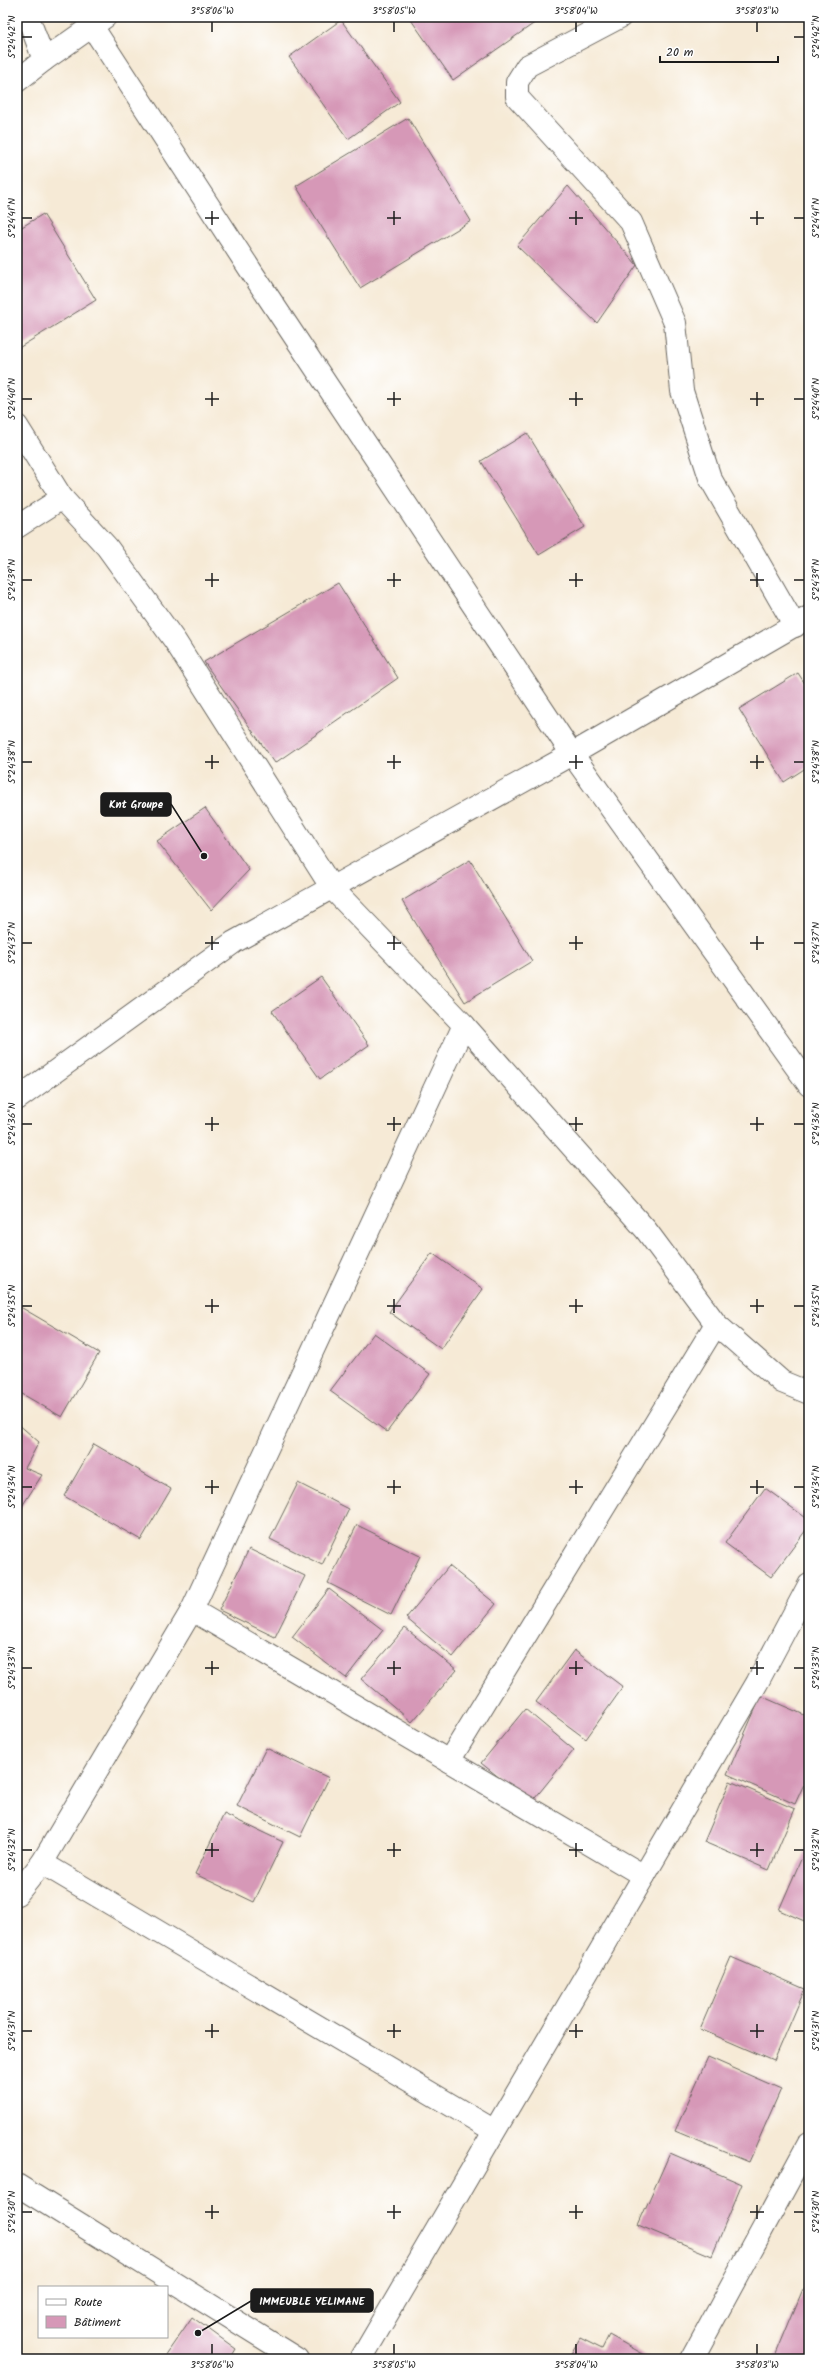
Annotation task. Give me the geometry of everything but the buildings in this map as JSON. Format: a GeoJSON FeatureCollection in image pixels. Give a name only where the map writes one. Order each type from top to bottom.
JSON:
{"type":"FeatureCollection","features":[{"type":"Feature","properties":{"kind":"street"},"geometry":{"type":"LineString","coordinates":[[28,17],[44,60]]}},
{"type":"Feature","properties":{"kind":"street"},"geometry":{"type":"LineString","coordinates":[[17,1099],[234,942],[572,754],[802,621],[710,478],[682,391],[675,323],[631,222],[517,97],[517,82],[527,66],[620,17]]}},
{"type":"Feature","properties":{"kind":"street"},"geometry":{"type":"LineString","coordinates":[[17,81],[94,20],[252,274],[572,754],[809,1085]]}},
{"type":"Feature","properties":{"kind":"street"},"geometry":{"type":"LineString","coordinates":[[17,426],[62,498],[107,547],[175,641],[332,888],[464,1024],[646,1230],[716,1324],[782,1382],[809,1393]]}},
{"type":"Feature","properties":{"kind":"street"},"geometry":{"type":"LineString","coordinates":[[17,527],[62,498]]}},
{"type":"Feature","properties":{"kind":"street"},"geometry":{"type":"LineString","coordinates":[[17,1894],[42,1863],[192,1610],[464,1024]]}},
{"type":"Feature","properties":{"kind":"street"},"geometry":{"type":"LineString","coordinates":[[449,1761],[716,1324]]}},
{"type":"Feature","properties":{"kind":"street"},"geometry":{"type":"LineString","coordinates":[[361,2359],[493,2130],[757,1683],[809,1584]]}},
{"type":"Feature","properties":{"kind":"street"},"geometry":{"type":"LineString","coordinates":[[192,1610],[644,1876]]}},
{"type":"Feature","properties":{"kind":"street"},"geometry":{"type":"LineString","coordinates":[[42,1863],[493,2130]]}},
{"type":"Feature","properties":{"kind":"street"},"geometry":{"type":"LineString","coordinates":[[692,2359],[809,2143]]}},
{"type":"Feature","properties":{"kind":"street"},"geometry":{"type":"LineString","coordinates":[[17,2185],[297,2359]]}},
{"type":"Feature","properties":{"kind":"place","name":"Knt Groupe"},"geometry":{"type":"Point","coordinates":[204,856]}},
{"type":"Feature","properties":{"kind":"place","name":"IMMEUBLE YELIMANE"},"geometry":{"type":"Point","coordinates":[198,2333]}}]}
